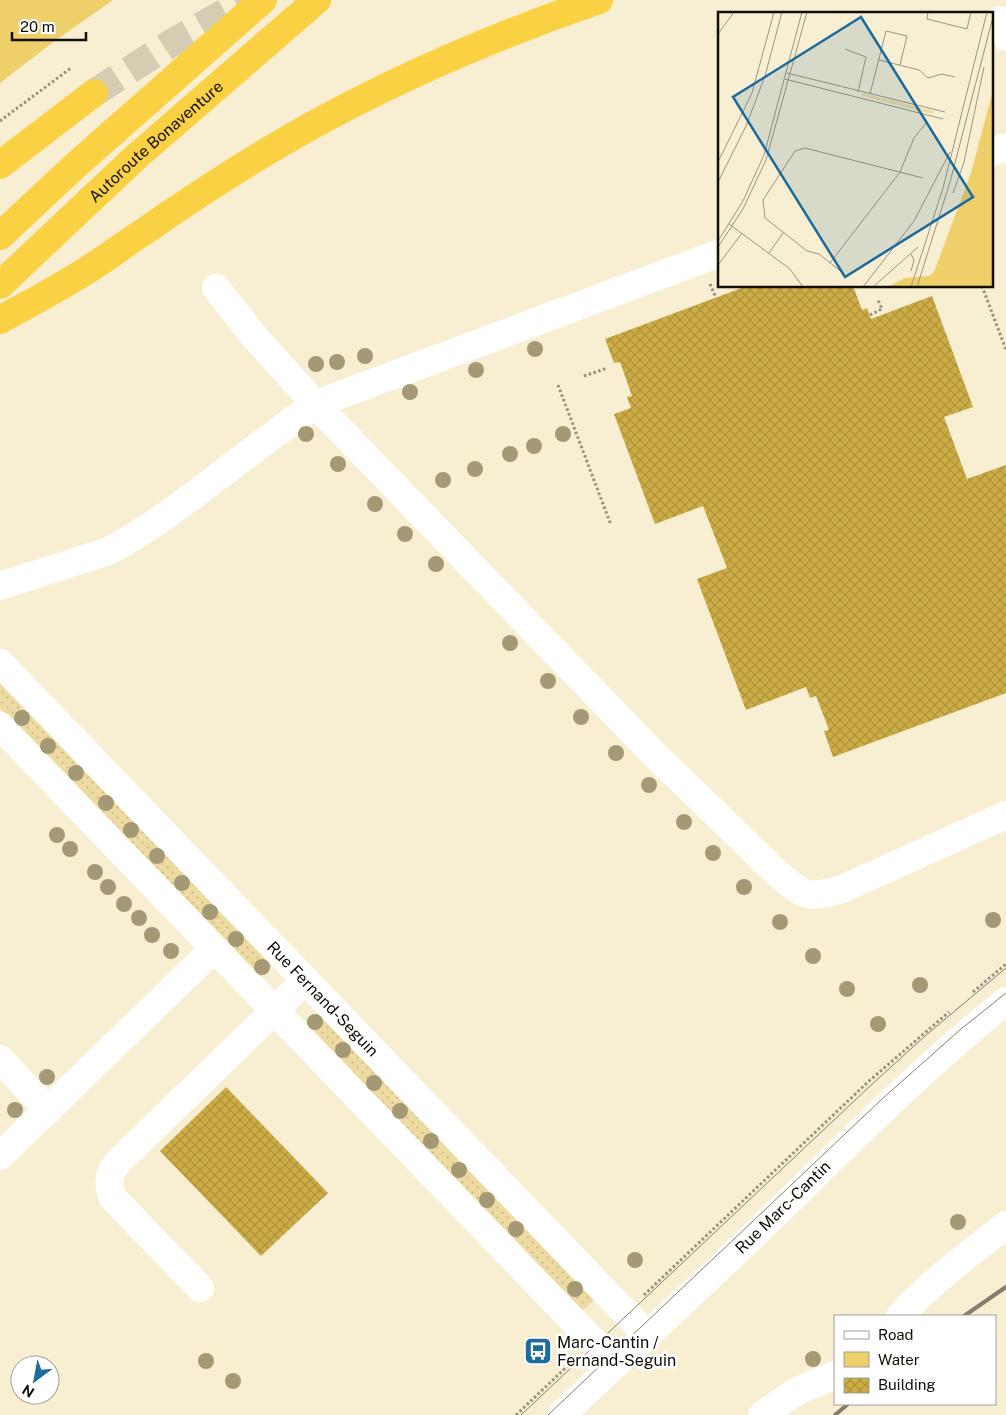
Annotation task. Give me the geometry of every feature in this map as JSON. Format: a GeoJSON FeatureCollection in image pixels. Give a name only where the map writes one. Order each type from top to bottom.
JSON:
{"type":"FeatureCollection","features":[{"type":"Feature","properties":{"kind":"highway","name":"Autoroute Bonaventure"},"geometry":{"type":"LineString","coordinates":[[0,236],[76,165],[263,0]]}},
{"type":"Feature","properties":{"kind":"highway","name":"Autoroute Bonaventure"},"geometry":{"type":"LineString","coordinates":[[0,285],[138,156],[317,0]]}},
{"type":"Feature","properties":{"kind":"highway"},"geometry":{"type":"LineString","coordinates":[[0,320],[95,266],[186,202],[266,152],[344,108],[420,70],[512,32],[598,0]]}},
{"type":"Feature","properties":{"kind":"highway"},"geometry":{"type":"LineString","coordinates":[[0,165],[94,93]]}},
{"type":"Feature","properties":{"kind":"street"},"geometry":{"type":"LineString","coordinates":[[994,151],[1006,147]]}},
{"type":"Feature","properties":{"kind":"street"},"geometry":{"type":"LineString","coordinates":[[0,586],[109,551],[165,516],[316,405],[718,254]]}},
{"type":"Feature","properties":{"kind":"street"},"geometry":{"type":"LineString","coordinates":[[216,288],[253,335],[316,405],[653,753],[794,888],[806,895],[824,894],[842,889],[1006,815]]}},
{"type":"Feature","properties":{"kind":"street","name":"Rue Fernand-Seguin"},"geometry":{"type":"LineString","coordinates":[[0,663],[646,1335]]}},
{"type":"Feature","properties":{"kind":"street"},"geometry":{"type":"LineString","coordinates":[[0,726],[615,1364]]}},
{"type":"Feature","properties":{"kind":"street"},"geometry":{"type":"LineString","coordinates":[[0,1156],[214,950]]}},
{"type":"Feature","properties":{"kind":"street"},"geometry":{"type":"LineString","coordinates":[[200,1288],[113,1198],[109,1186],[111,1173],[118,1162],[306,980]]}},
{"type":"Feature","properties":{"kind":"street","name":"Rue Marc-Cantin"},"geometry":{"type":"LineString","coordinates":[[561,1415],[765,1224],[912,1081],[1006,1001]]}},
{"type":"Feature","properties":{"kind":"street"},"geometry":{"type":"LineString","coordinates":[[0,1059],[48,1110]]}},
{"type":"Feature","properties":{"kind":"street"},"geometry":{"type":"LineString","coordinates":[[901,1315],[944,1274],[1006,1225]]}},
{"type":"Feature","properties":{"kind":"street"},"geometry":{"type":"LineString","coordinates":[[762,1415],[797,1391],[834,1375]]}},
{"type":"Feature","properties":{"kind":"path"},"geometry":{"type":"LineString","coordinates":[[0,121],[71,68]]}},
{"type":"Feature","properties":{"kind":"path"},"geometry":{"type":"LineString","coordinates":[[711,286],[716,298]]}},
{"type":"Feature","properties":{"kind":"path"},"geometry":{"type":"LineString","coordinates":[[983,288],[1006,350]]}},
{"type":"Feature","properties":{"kind":"path"},"geometry":{"type":"LineString","coordinates":[[870,315],[882,309],[878,300]]}},
{"type":"Feature","properties":{"kind":"path"},"geometry":{"type":"LineString","coordinates":[[584,376],[607,368]]}},
{"type":"Feature","properties":{"kind":"path"},"geometry":{"type":"LineString","coordinates":[[558,385],[611,525]]}},
{"type":"Feature","properties":{"kind":"path","name":"Rue Marc-Cantin"},"geometry":{"type":"LineString","coordinates":[[644,1294],[869,1081],[938,1020]]}},
{"type":"Feature","properties":{"kind":"path"},"geometry":{"type":"LineString","coordinates":[[516,1415],[563,1370]]}},
{"type":"Feature","properties":{"kind":"shaded area"},"geometry":{"type":"Polygon","coordinates":[[[0,682],[272,966],[259,978],[0,708],[0,682]]]}},
{"type":"Feature","properties":{"kind":"shaded area"},"geometry":{"type":"Polygon","coordinates":[[[317,1013],[594,1300],[581,1312],[304,1025],[317,1013]]]}},
{"type":"Feature","properties":{"kind":"water"},"geometry":{"type":"Polygon","coordinates":[[[0,0],[113,0],[56,40],[0,83],[0,0]]]}},
{"type":"Feature","properties":{"kind":"building"},"geometry":{"type":"Polygon","coordinates":[[[742,288],[854,288],[862,310],[867,308],[871,319],[932,296],[973,407],[944,417],[967,479],[1006,465],[1006,693],[833,757],[824,731],[829,730],[816,696],[810,698],[806,687],[746,710],[697,579],[727,568],[703,506],[655,524],[614,414],[631,408],[627,397],[632,396],[620,362],[614,363],[605,339],[742,288]]]}},
{"type":"Feature","properties":{"kind":"building"},"geometry":{"type":"Polygon","coordinates":[[[226,1087],[328,1193],[261,1256],[160,1151],[226,1087]]]}},
{"type":"Feature","properties":{"kind":"tunnel"},"geometry":{"type":"LineString","coordinates":[[94,93],[173,42],[247,0]]}},
{"type":"Feature","properties":{"kind":"tram line"},"geometry":{"type":"LineString","coordinates":[[521,1415],[869,1087],[925,1036],[1006,968]]}},
{"type":"Feature","properties":{"kind":"tram line"},"geometry":{"type":"LineString","coordinates":[[548,1415],[882,1099],[961,1029],[1006,993]]}},
{"type":"Feature","properties":{"kind":"railway"},"geometry":{"type":"LineString","coordinates":[[965,1315],[1006,1287]]}},
{"type":"Feature","properties":{"kind":"railway"},"geometry":{"type":"LineString","coordinates":[[835,1415],[847,1405]]}},
{"type":"Feature","properties":{"kind":"place","name":"Marc-Cantin / Fernand-Seguin"},"geometry":{"type":"Point","coordinates":[538,1351]}}]}
